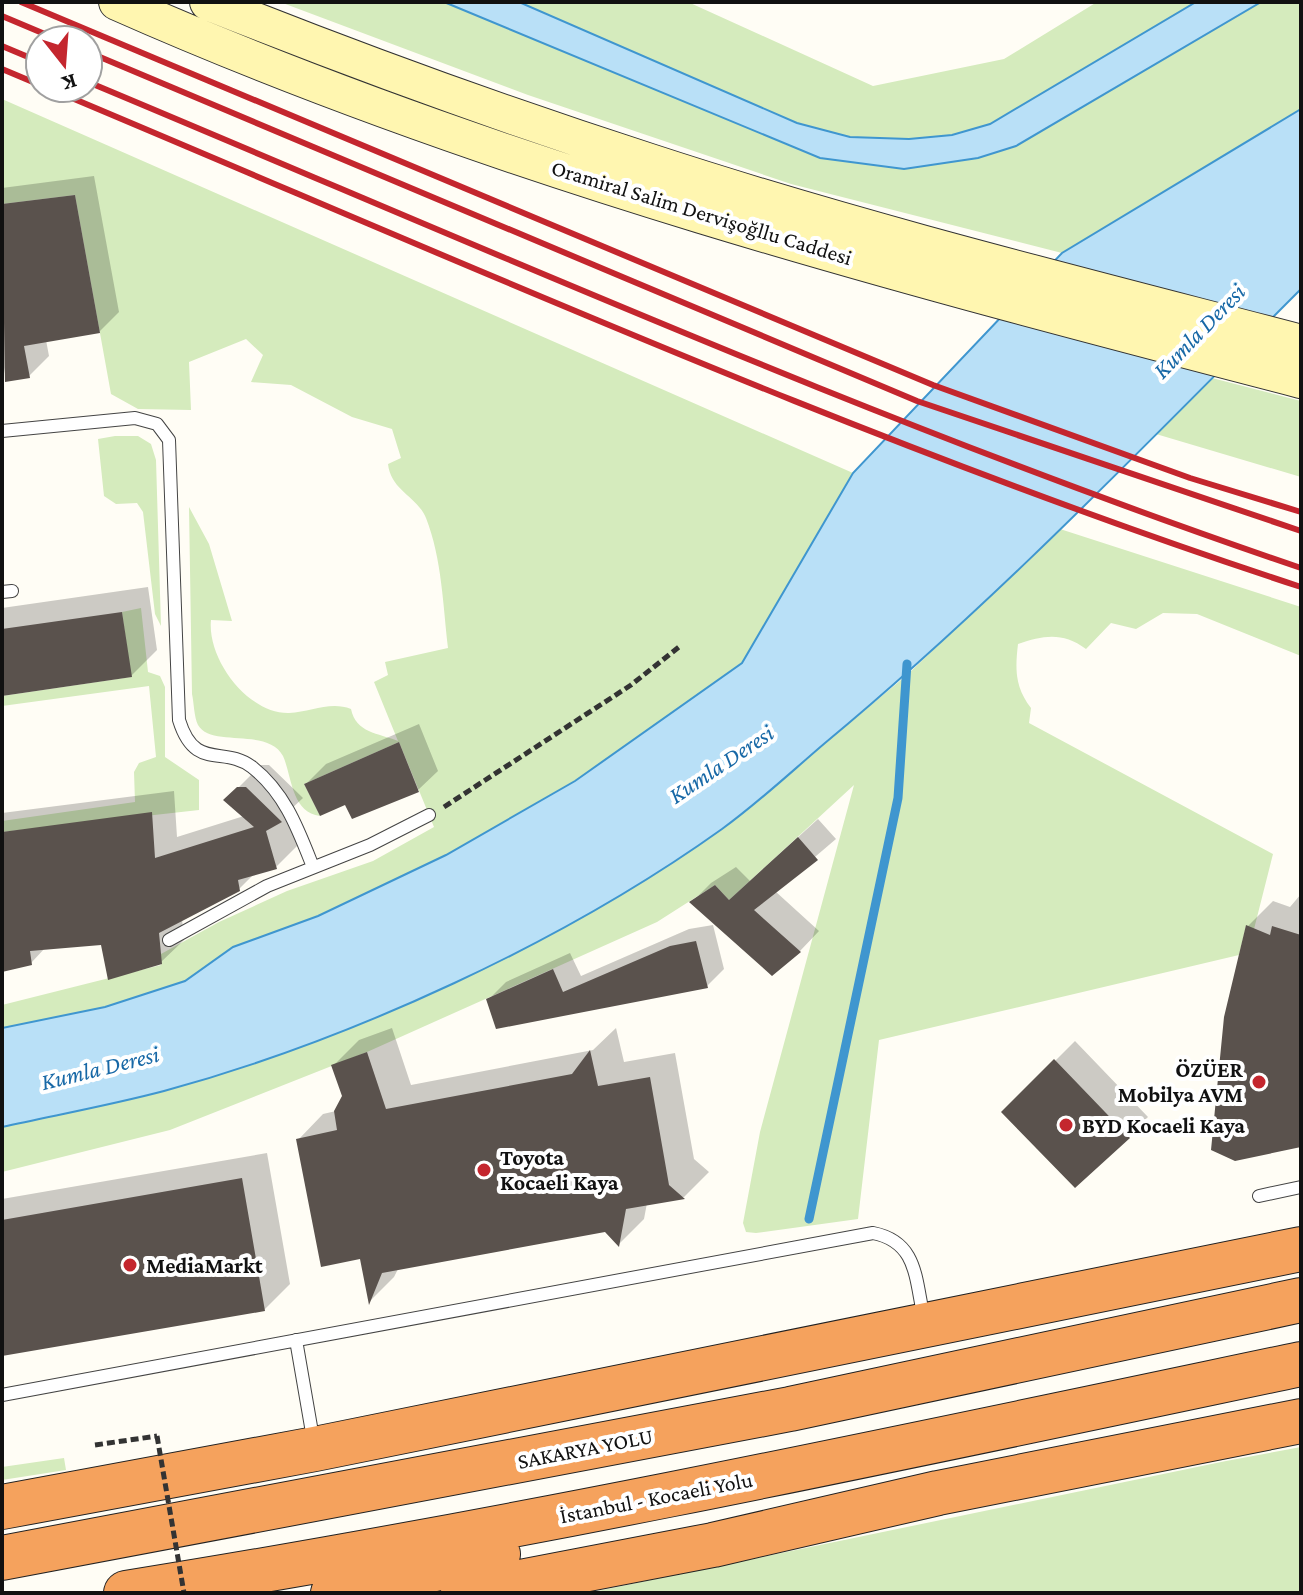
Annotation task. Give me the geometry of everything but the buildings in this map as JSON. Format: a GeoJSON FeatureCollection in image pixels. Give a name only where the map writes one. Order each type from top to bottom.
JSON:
{"type":"FeatureCollection","features":[{"type":"Feature","properties":{"kind":"highway"},"geometry":{"type":"LineString","coordinates":[[2,1507],[315,1449],[1301,1249]]}},
{"type":"Feature","properties":{"kind":"highway","name":"SAKARYA YOLU"},"geometry":{"type":"LineString","coordinates":[[2,1558],[790,1409],[1301,1300]]}},
{"type":"Feature","properties":{"kind":"highway","name":"İstanbul - Kocaeli Yolu"},"geometry":{"type":"LineString","coordinates":[[126,1593],[850,1460],[1301,1364]]}},
{"type":"Feature","properties":{"kind":"highway"},"geometry":{"type":"LineString","coordinates":[[315,1449],[790,1409]]}},
{"type":"Feature","properties":{"kind":"highway"},"geometry":{"type":"LineString","coordinates":[[463,1593],[713,1545],[938,1493],[1301,1421]]}},
{"type":"Feature","properties":{"kind":"highway"},"geometry":{"type":"LineString","coordinates":[[333,1593],[463,1563],[850,1460]]}},
{"type":"Feature","properties":{"kind":"main road","name":"Oramiral Salim Dervişoğllu Caddesi"},"geometry":{"type":"LineString","coordinates":[[117,2],[324,86],[559,169],[1017,307],[1301,380]]}},
{"type":"Feature","properties":{"kind":"main road","name":"Oramiral Salim Dervişoğllu Caddesi"},"geometry":{"type":"LineString","coordinates":[[208,2],[367,65],[649,162],[1033,273],[1301,343]]}},
{"type":"Feature","properties":{"kind":"lane"},"geometry":{"type":"LineString","coordinates":[[2,431],[135,418],[157,424],[169,440],[179,720],[185,738],[205,754],[248,763],[268,781],[292,813],[313,867]]}},
{"type":"Feature","properties":{"kind":"lane"},"geometry":{"type":"LineString","coordinates":[[169,940],[267,886],[370,845],[429,815]]}},
{"type":"Feature","properties":{"kind":"lane"},"geometry":{"type":"LineString","coordinates":[[1259,1196],[1301,1187]]}},
{"type":"Feature","properties":{"kind":"lane"},"geometry":{"type":"LineString","coordinates":[[2,1395],[873,1233],[892,1237],[907,1250],[925,1325]]}},
{"type":"Feature","properties":{"kind":"lane"},"geometry":{"type":"LineString","coordinates":[[296,1340],[315,1449]]}},
{"type":"Feature","properties":{"kind":"path"},"geometry":{"type":"LineString","coordinates":[[429,815],[477,789],[619,693],[679,647]]}},
{"type":"Feature","properties":{"kind":"path"},"geometry":{"type":"LineString","coordinates":[[95,1445],[157,1436],[184,1593]]}},
{"type":"Feature","properties":{"kind":"green space"},"geometry":{"type":"Polygon","coordinates":[[[280,2],[444,2],[820,158],[904,169],[978,158],[1016,146],[1261,2],[1301,2],[1301,109],[1062,253],[791,184],[528,95],[280,2]]]}},
{"type":"Feature","properties":{"kind":"green space"},"geometry":{"type":"Polygon","coordinates":[[[519,2],[688,2],[873,86],[1004,59],[1097,2],[1196,2],[990,124],[952,135],[910,139],[850,137],[796,123],[519,2]]]}},
{"type":"Feature","properties":{"kind":"green space"},"geometry":{"type":"Polygon","coordinates":[[[2,99],[853,473],[742,663],[575,781],[446,855],[318,916],[233,947],[185,981],[105,1007],[2,1028],[2,1005],[161,965],[161,954],[219,922],[287,891],[373,861],[434,827],[399,742],[304,784],[320,816],[310,813],[298,801],[283,756],[276,747],[265,742],[215,735],[205,732],[198,725],[192,694],[189,507],[209,544],[232,621],[211,620],[216,651],[233,682],[259,704],[289,713],[328,706],[351,709],[363,728],[398,741],[374,682],[388,675],[385,662],[448,648],[441,583],[426,518],[390,473],[388,464],[401,458],[392,429],[352,417],[291,385],[251,382],[263,355],[246,339],[189,362],[191,410],[138,409],[111,394],[75,195],[2,204],[2,99]]]}},
{"type":"Feature","properties":{"kind":"green space"},"geometry":{"type":"Polygon","coordinates":[[[1212,378],[1301,401],[1301,477],[1156,434],[1212,378]]]}},
{"type":"Feature","properties":{"kind":"green space"},"geometry":{"type":"Polygon","coordinates":[[[138,436],[151,444],[156,460],[161,626],[155,614],[143,512],[137,503],[116,504],[104,496],[98,439],[138,436]]]}},
{"type":"Feature","properties":{"kind":"green space"},"geometry":{"type":"Polygon","coordinates":[[[1060,529],[1301,607],[1301,656],[1197,614],[1163,613],[1136,629],[1111,623],[1086,649],[1069,640],[1053,637],[1018,644],[1017,678],[1031,708],[1029,723],[1273,854],[1254,929],[1246,926],[1239,955],[879,1040],[858,1219],[756,1233],[746,1232],[743,1223],[760,1132],[854,785],[729,900],[715,885],[657,922],[367,1052],[170,1130],[2,1172],[2,1127],[165,1091],[279,1054],[402,1005],[620,893],[722,829],[907,675],[1060,529]]]}},
{"type":"Feature","properties":{"kind":"green space"},"geometry":{"type":"Polygon","coordinates":[[[141,608],[148,672],[160,676],[165,687],[165,757],[199,780],[199,810],[2,832],[2,821],[135,802],[134,772],[139,763],[156,757],[149,686],[2,706],[2,696],[131,677],[122,612],[141,608]]]}},
{"type":"Feature","properties":{"kind":"green space"},"geometry":{"type":"Polygon","coordinates":[[[1301,1447],[1301,1593],[588,1593],[1226,1461],[1301,1447]]]}},
{"type":"Feature","properties":{"kind":"green space"},"geometry":{"type":"Polygon","coordinates":[[[64,1458],[66,1470],[2,1480],[2,1467],[64,1458]]]}},
{"type":"Feature","properties":{"kind":"water"},"geometry":{"type":"Polygon","coordinates":[[[444,2],[519,2],[797,123],[850,137],[909,139],[952,135],[990,124],[1196,2],[1261,2],[1016,146],[978,158],[904,169],[820,158],[444,2]]]}},
{"type":"Feature","properties":{"kind":"water","name":"Kumla Deresi"},"geometry":{"type":"Polygon","coordinates":[[[1301,109],[1301,289],[1009,579],[888,690],[735,819],[660,871],[594,910],[454,983],[381,1015],[235,1070],[164,1091],[2,1127],[2,1028],[105,1007],[185,981],[233,947],[318,916],[446,855],[575,781],[742,663],[853,473],[1062,253],[1301,109]]]}},
{"type":"Feature","properties":{"kind":"waterway"},"geometry":{"type":"LineString","coordinates":[[809,1219],[898,798],[907,664]]}},
{"type":"Feature","properties":{"kind":"railway"},"geometry":{"type":"LineString","coordinates":[[21,2],[933,385],[1190,478],[1301,512]]}},
{"type":"Feature","properties":{"kind":"railway"},"geometry":{"type":"LineString","coordinates":[[2,16],[24,25]]}},
{"type":"Feature","properties":{"kind":"railway"},"geometry":{"type":"LineString","coordinates":[[2,46],[24,55]]}},
{"type":"Feature","properties":{"kind":"railway"},"geometry":{"type":"LineString","coordinates":[[104,59],[917,401],[1301,531]]}},
{"type":"Feature","properties":{"kind":"railway"},"geometry":{"type":"LineString","coordinates":[[2,69],[24,78]]}},
{"type":"Feature","properties":{"kind":"railway"},"geometry":{"type":"LineString","coordinates":[[104,89],[842,397],[994,457],[1301,568]]}},
{"type":"Feature","properties":{"kind":"railway"},"geometry":{"type":"LineString","coordinates":[[86,104],[826,413],[1141,532],[1301,587]]}},
{"type":"Feature","properties":{"kind":"place","name":"ÖZÜER Mobilya AVM"},"geometry":{"type":"Point","coordinates":[1259,1082]}},
{"type":"Feature","properties":{"kind":"place","name":"BYD Kocaeli Kaya"},"geometry":{"type":"Point","coordinates":[1066,1125]}},
{"type":"Feature","properties":{"kind":"place","name":"Toyota Kocaeli Kaya"},"geometry":{"type":"Point","coordinates":[484,1170]}},
{"type":"Feature","properties":{"kind":"place","name":"MediaMarkt"},"geometry":{"type":"Point","coordinates":[130,1265]}}]}
